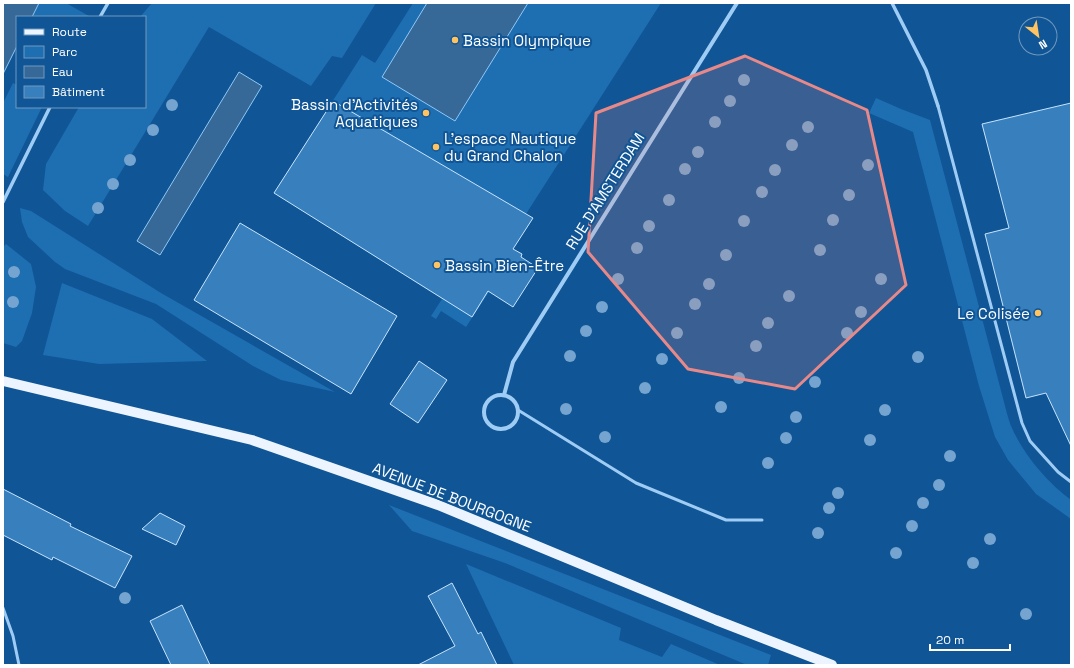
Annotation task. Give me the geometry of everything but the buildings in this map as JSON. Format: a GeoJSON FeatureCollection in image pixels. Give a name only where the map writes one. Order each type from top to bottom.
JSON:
{"type":"FeatureCollection","features":[{"type":"Feature","properties":{"kind":"main road","name":"AVENUE DE BOURGOGNE"},"geometry":{"type":"LineString","coordinates":[[3,381],[252,440],[438,505],[716,620],[832,665]]}},
{"type":"Feature","properties":{"kind":"street"},"geometry":{"type":"LineString","coordinates":[[101,16],[108,3]]}},
{"type":"Feature","properties":{"kind":"street","name":"RUE D'AMSTERDAM"},"geometry":{"type":"LineString","coordinates":[[504,395],[513,362],[737,3]]}},
{"type":"Feature","properties":{"kind":"street"},"geometry":{"type":"LineString","coordinates":[[892,3],[926,70],[938,106]]}},
{"type":"Feature","properties":{"kind":"street"},"geometry":{"type":"LineString","coordinates":[[3,202],[50,108]]}},
{"type":"Feature","properties":{"kind":"street"},"geometry":{"type":"LineString","coordinates":[[504,395],[514,400],[518,410],[516,421],[507,428],[502,429],[496,429],[487,422],[484,411],[489,401],[498,396],[504,395]]}},
{"type":"Feature","properties":{"kind":"lane"},"geometry":{"type":"LineString","coordinates":[[938,106],[1022,423],[1030,441],[1058,472],[1071,482]]}},
{"type":"Feature","properties":{"kind":"lane"},"geometry":{"type":"LineString","coordinates":[[518,410],[636,483],[726,520],[762,520]]}},
{"type":"Feature","properties":{"kind":"lane"},"geometry":{"type":"LineString","coordinates":[[3,608],[13,636],[19,665]]}},
{"type":"Feature","properties":{"kind":"highlighted area"},"geometry":{"type":"Polygon","coordinates":[[[745,56],[867,110],[906,285],[795,389],[688,369],[588,252],[596,113],[745,56]]]}},
{"type":"Feature","properties":{"kind":"green space"},"geometry":{"type":"Polygon","coordinates":[[[39,3],[66,3],[89,16],[32,16],[39,3]]]}},
{"type":"Feature","properties":{"kind":"green space"},"geometry":{"type":"Polygon","coordinates":[[[152,3],[376,3],[342,58],[332,56],[311,86],[209,27],[88,226],[65,211],[43,190],[46,164],[78,108],[146,108],[146,16],[141,16],[152,3]]]}},
{"type":"Feature","properties":{"kind":"green space","name":"L'espace Nautique du Grand Chalon"},"geometry":{"type":"Polygon","coordinates":[[[413,3],[661,3],[526,214],[533,218],[513,249],[522,254],[513,307],[489,292],[466,327],[441,311],[436,319],[431,316],[442,299],[274,193],[362,55],[375,63],[413,3]]]}},
{"type":"Feature","properties":{"kind":"green space"},"geometry":{"type":"Polygon","coordinates":[[[13,83],[16,84],[16,108],[42,108],[8,177],[3,174],[3,103],[13,83]]]}},
{"type":"Feature","properties":{"kind":"green space"},"geometry":{"type":"Polygon","coordinates":[[[876,98],[930,120],[1010,423],[1022,447],[1036,467],[1053,485],[1071,500],[1071,519],[1036,494],[1008,460],[995,437],[979,386],[913,132],[869,113],[876,98]]]}},
{"type":"Feature","properties":{"kind":"green space"},"geometry":{"type":"Polygon","coordinates":[[[20,208],[31,211],[161,293],[335,392],[281,380],[253,366],[156,304],[65,269],[55,262],[28,237],[22,222],[20,208]]]}},
{"type":"Feature","properties":{"kind":"green space"},"geometry":{"type":"Polygon","coordinates":[[[6,244],[31,264],[36,287],[32,313],[22,341],[16,347],[3,343],[3,247],[6,244]]]}},
{"type":"Feature","properties":{"kind":"green space"},"geometry":{"type":"Polygon","coordinates":[[[62,283],[152,319],[207,361],[99,364],[43,355],[62,283]]]}},
{"type":"Feature","properties":{"kind":"green space"},"geometry":{"type":"Polygon","coordinates":[[[389,505],[771,655],[768,665],[747,665],[505,563],[412,531],[389,505]]]}},
{"type":"Feature","properties":{"kind":"green space"},"geometry":{"type":"Polygon","coordinates":[[[466,564],[621,628],[619,640],[662,657],[671,644],[720,665],[514,665],[466,564]]]}},
{"type":"Feature","properties":{"kind":"water"},"geometry":{"type":"Polygon","coordinates":[[[3,3],[39,3],[32,16],[16,16],[16,48],[3,74],[3,3]]]}},
{"type":"Feature","properties":{"kind":"water","name":"Bassin Olympique"},"geometry":{"type":"Polygon","coordinates":[[[427,3],[528,3],[455,121],[382,77],[427,3]]]}},
{"type":"Feature","properties":{"kind":"water"},"geometry":{"type":"Polygon","coordinates":[[[239,72],[262,86],[160,255],[137,241],[239,72]]]}},
{"type":"Feature","properties":{"kind":"place","name":"Bassin Olympique"},"geometry":{"type":"Point","coordinates":[455,40]}},
{"type":"Feature","properties":{"kind":"place","name":"Bassin d'Activités Aquatiques"},"geometry":{"type":"Point","coordinates":[426,113]}},
{"type":"Feature","properties":{"kind":"place","name":"L'espace Nautique du Grand Chalon"},"geometry":{"type":"Point","coordinates":[436,147]}},
{"type":"Feature","properties":{"kind":"place","name":"Bassin Bien-Être"},"geometry":{"type":"Point","coordinates":[437,265]}},
{"type":"Feature","properties":{"kind":"place","name":"Le Colisée"},"geometry":{"type":"Point","coordinates":[1038,313]}}]}
